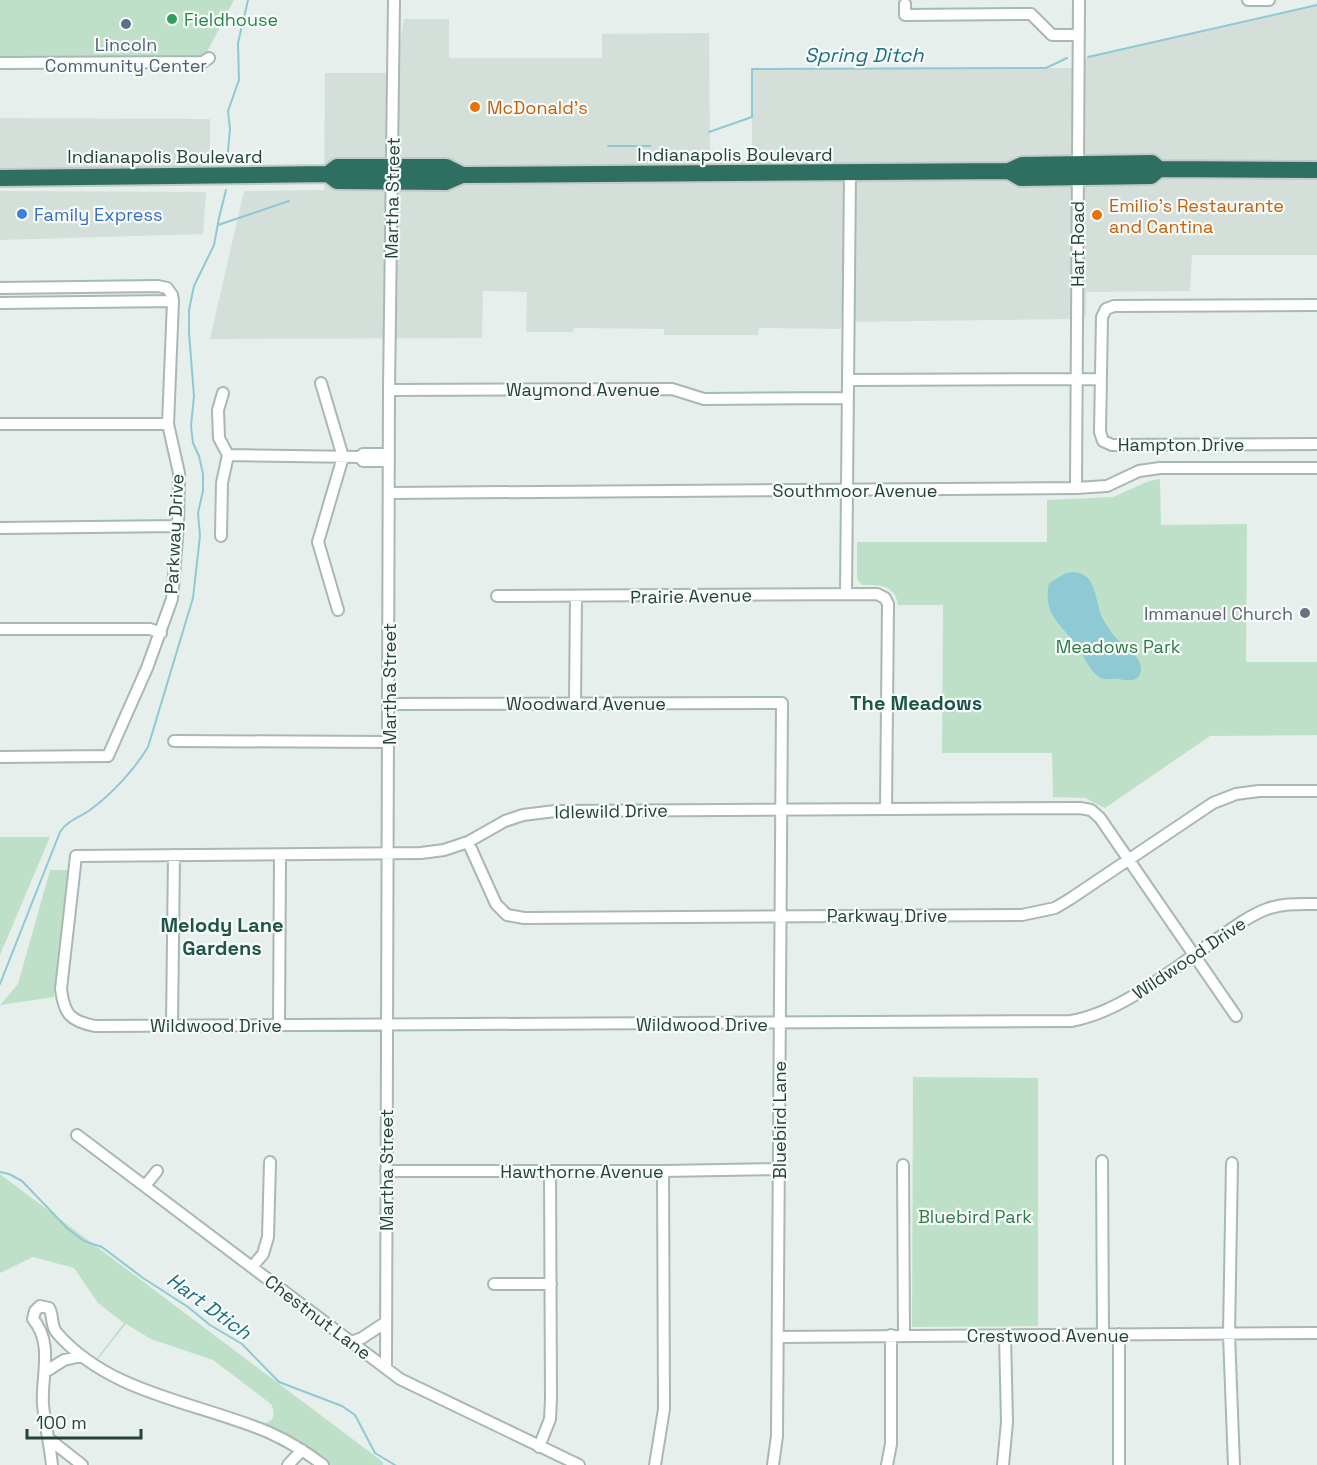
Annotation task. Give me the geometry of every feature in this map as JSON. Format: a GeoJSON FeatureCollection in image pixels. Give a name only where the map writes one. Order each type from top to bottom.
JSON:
{"type":"FeatureCollection","features":[{"type":"Feature","properties":{"kind":"highway","name":"Indianapolis Boulevard"},"geometry":{"type":"LineString","coordinates":[[1,177],[328,174],[337,181],[446,167],[462,175],[1009,171],[1022,165],[1077,171],[1152,163],[1159,169],[1317,170]]}},
{"type":"Feature","properties":{"kind":"street","name":"Martha Street"},"geometry":{"type":"LineString","coordinates":[[386,1368],[389,390],[394,0]]}},
{"type":"Feature","properties":{"kind":"street","name":"Hart Road"},"geometry":{"type":"LineString","coordinates":[[1076,488],[1079,0]]}},
{"type":"Feature","properties":{"kind":"street"},"geometry":{"type":"LineString","coordinates":[[1248,0],[1269,0]]}},
{"type":"Feature","properties":{"kind":"street"},"geometry":{"type":"LineString","coordinates":[[905,9],[1031,14],[1052,34],[1078,35]]}},
{"type":"Feature","properties":{"kind":"street"},"geometry":{"type":"LineString","coordinates":[[0,63],[203,62],[209,58]]}},
{"type":"Feature","properties":{"kind":"street"},"geometry":{"type":"LineString","coordinates":[[846,594],[850,172]]}},
{"type":"Feature","properties":{"kind":"street"},"geometry":{"type":"LineString","coordinates":[[0,288],[158,286],[167,288],[172,294],[173,301],[0,303]]}},
{"type":"Feature","properties":{"kind":"street","name":"Parkway Drive"},"geometry":{"type":"LineString","coordinates":[[0,757],[108,756],[161,633],[172,598],[178,526],[179,473],[168,424],[173,301]]}},
{"type":"Feature","properties":{"kind":"street","name":"Hampton Drive"},"geometry":{"type":"LineString","coordinates":[[1317,305],[1114,306],[1106,309],[1102,317],[1100,432],[1103,441],[1112,445],[1317,444]]}},
{"type":"Feature","properties":{"kind":"street"},"geometry":{"type":"LineString","coordinates":[[848,380],[1101,379]]}},
{"type":"Feature","properties":{"kind":"street"},"geometry":{"type":"LineString","coordinates":[[321,382],[343,457],[318,542],[338,610]]}},
{"type":"Feature","properties":{"kind":"street","name":"Waymond Avenue"},"geometry":{"type":"LineString","coordinates":[[389,390],[672,389],[704,399],[848,398]]}},
{"type":"Feature","properties":{"kind":"street"},"geometry":{"type":"LineString","coordinates":[[221,536],[222,483],[228,454],[219,438],[218,410],[223,393]]}},
{"type":"Feature","properties":{"kind":"street"},"geometry":{"type":"LineString","coordinates":[[0,424],[168,424]]}},
{"type":"Feature","properties":{"kind":"street"},"geometry":{"type":"LineString","coordinates":[[228,454],[360,457],[363,461],[389,457]]}},
{"type":"Feature","properties":{"kind":"street","name":"Southmoor Avenue"},"geometry":{"type":"LineString","coordinates":[[389,493],[1076,488],[1107,486],[1139,471],[1160,468],[1317,468]]}},
{"type":"Feature","properties":{"kind":"street"},"geometry":{"type":"LineString","coordinates":[[0,528],[178,526]]}},
{"type":"Feature","properties":{"kind":"street","name":"Prairie Avenue"},"geometry":{"type":"LineString","coordinates":[[497,596],[877,594],[885,598],[888,604],[886,808]]}},
{"type":"Feature","properties":{"kind":"street"},"geometry":{"type":"LineString","coordinates":[[575,702],[576,597]]}},
{"type":"Feature","properties":{"kind":"street"},"geometry":{"type":"LineString","coordinates":[[0,629],[150,629],[161,633]]}},
{"type":"Feature","properties":{"kind":"street","name":"Woodward Avenue"},"geometry":{"type":"LineString","coordinates":[[389,704],[782,703]]}},
{"type":"Feature","properties":{"kind":"street","name":"Bluebird Lane"},"geometry":{"type":"LineString","coordinates":[[772,1465],[777,1436],[782,703]]}},
{"type":"Feature","properties":{"kind":"street"},"geometry":{"type":"LineString","coordinates":[[174,741],[388,742]]}},
{"type":"Feature","properties":{"kind":"street","name":"Parkway Drive"},"geometry":{"type":"LineString","coordinates":[[468,842],[496,904],[507,915],[524,918],[1022,915],[1055,908],[1213,803],[1236,794],[1259,791],[1317,791]]}},
{"type":"Feature","properties":{"kind":"street","name":"Idlewild Drive"},"geometry":{"type":"LineString","coordinates":[[63,1006],[61,989],[76,856],[388,855],[444,850],[468,842],[505,821],[524,815],[555,811],[1080,808],[1091,810],[1100,818],[1129,860]]}},
{"type":"Feature","properties":{"kind":"street"},"geometry":{"type":"LineString","coordinates":[[172,1026],[174,855]]}},
{"type":"Feature","properties":{"kind":"street"},"geometry":{"type":"LineString","coordinates":[[279,1025],[280,855]]}},
{"type":"Feature","properties":{"kind":"street"},"geometry":{"type":"LineString","coordinates":[[1129,860],[1236,1016]]}},
{"type":"Feature","properties":{"kind":"street","name":"Wildwood Drive"},"geometry":{"type":"LineString","coordinates":[[63,1006],[71,1017],[96,1026],[1071,1021],[1090,1018],[1108,1010],[1247,918],[1267,909],[1288,904],[1317,904]]}},
{"type":"Feature","properties":{"kind":"street","name":"Chestnut Lane"},"geometry":{"type":"LineString","coordinates":[[77,1135],[400,1379],[579,1465]]}},
{"type":"Feature","properties":{"kind":"street"},"geometry":{"type":"LineString","coordinates":[[1102,1161],[1103,1334]]}},
{"type":"Feature","properties":{"kind":"street"},"geometry":{"type":"LineString","coordinates":[[252,1268],[263,1254],[268,1237],[270,1162]]}},
{"type":"Feature","properties":{"kind":"street"},"geometry":{"type":"LineString","coordinates":[[1232,1163],[1229,1334],[1234,1465]]}},
{"type":"Feature","properties":{"kind":"street"},"geometry":{"type":"LineString","coordinates":[[903,1165],[904,1335]]}},
{"type":"Feature","properties":{"kind":"street","name":"Hawthorne Avenue"},"geometry":{"type":"LineString","coordinates":[[386,1171],[779,1169]]}},
{"type":"Feature","properties":{"kind":"street"},"geometry":{"type":"LineString","coordinates":[[145,1186],[156,1171]]}},
{"type":"Feature","properties":{"kind":"street"},"geometry":{"type":"LineString","coordinates":[[539,1447],[550,1419],[551,1399],[550,1171]]}},
{"type":"Feature","properties":{"kind":"street"},"geometry":{"type":"LineString","coordinates":[[656,1465],[664,1409],[663,1171]]}},
{"type":"Feature","properties":{"kind":"street"},"geometry":{"type":"LineString","coordinates":[[494,1284],[551,1284]]}},
{"type":"Feature","properties":{"kind":"street"},"geometry":{"type":"LineString","coordinates":[[52,1465],[42,1390],[45,1372],[45,1343],[39,1326],[33,1319],[39,1306],[49,1308],[53,1314],[52,1324],[57,1333],[81,1356],[111,1375],[139,1388],[267,1432],[302,1450],[323,1465]]}},
{"type":"Feature","properties":{"kind":"street"},"geometry":{"type":"LineString","coordinates":[[351,1342],[362,1338],[386,1322]]}},
{"type":"Feature","properties":{"kind":"street","name":"Crestwood Avenue"},"geometry":{"type":"LineString","coordinates":[[778,1337],[1317,1333]]}},
{"type":"Feature","properties":{"kind":"street"},"geometry":{"type":"LineString","coordinates":[[1119,1334],[1119,1465]]}},
{"type":"Feature","properties":{"kind":"street"},"geometry":{"type":"LineString","coordinates":[[887,1465],[891,1444],[891,1335]]}},
{"type":"Feature","properties":{"kind":"street"},"geometry":{"type":"LineString","coordinates":[[1003,1465],[1007,1422],[1005,1335]]}},
{"type":"Feature","properties":{"kind":"street"},"geometry":{"type":"LineString","coordinates":[[45,1372],[64,1360],[81,1356]]}},
{"type":"Feature","properties":{"kind":"street"},"geometry":{"type":"LineString","coordinates":[[50,1439],[82,1465]]}},
{"type":"Feature","properties":{"kind":"street"},"geometry":{"type":"LineString","coordinates":[[288,1465],[302,1450]]}},
{"type":"Feature","properties":{"kind":"shaded area"},"geometry":{"type":"Polygon","coordinates":[[[1317,5],[1317,255],[1192,255],[1190,291],[1086,292],[1086,317],[1069,319],[842,322],[841,329],[759,328],[758,335],[664,335],[664,329],[574,328],[573,332],[526,332],[527,292],[483,291],[482,338],[210,339],[244,191],[324,190],[325,73],[395,73],[404,19],[449,19],[449,58],[602,58],[602,34],[709,33],[710,163],[752,159],[752,69],[1076,68],[1088,57],[1317,5]]]}},
{"type":"Feature","properties":{"kind":"shaded area"},"geometry":{"type":"Polygon","coordinates":[[[0,118],[210,119],[210,174],[0,173],[0,118]]]}},
{"type":"Feature","properties":{"kind":"shaded area"},"geometry":{"type":"Polygon","coordinates":[[[0,191],[206,192],[203,234],[0,240],[0,191]]]}},
{"type":"Feature","properties":{"kind":"green space"},"geometry":{"type":"Polygon","coordinates":[[[0,0],[234,0],[204,58],[0,60],[0,0]]]}},
{"type":"Feature","properties":{"kind":"green space","name":"Meadows Park"},"geometry":{"type":"Polygon","coordinates":[[[1160,479],[1161,525],[1247,524],[1246,662],[1317,662],[1317,735],[1210,736],[1105,808],[1085,798],[1053,797],[1052,753],[942,753],[943,605],[898,605],[890,589],[862,585],[857,579],[857,542],[1047,542],[1047,500],[1113,497],[1149,481],[1160,479]]]}},
{"type":"Feature","properties":{"kind":"green space"},"geometry":{"type":"Polygon","coordinates":[[[0,837],[50,837],[0,955],[0,837]]]}},
{"type":"Feature","properties":{"kind":"green space"},"geometry":{"type":"Polygon","coordinates":[[[50,870],[68,870],[54,997],[0,1005],[18,984],[50,870]]]}},
{"type":"Feature","properties":{"kind":"green space","name":"Bluebird Park"},"geometry":{"type":"Polygon","coordinates":[[[913,1077],[1038,1078],[1038,1326],[912,1327],[913,1077]]]}},
{"type":"Feature","properties":{"kind":"green space"},"geometry":{"type":"Polygon","coordinates":[[[0,1174],[383,1462],[383,1465],[329,1465],[297,1440],[260,1424],[273,1418],[274,1412],[271,1404],[213,1360],[151,1339],[126,1324],[98,1359],[124,1323],[98,1303],[74,1268],[33,1257],[0,1273],[0,1174]]]}},
{"type":"Feature","properties":{"kind":"water"},"geometry":{"type":"Polygon","coordinates":[[[1066,573],[1081,573],[1091,582],[1105,623],[1116,638],[1138,659],[1141,668],[1139,677],[1136,679],[1099,677],[1052,614],[1048,599],[1049,583],[1066,573]]]}},
{"type":"Feature","properties":{"kind":"waterway"},"geometry":{"type":"LineString","coordinates":[[227,162],[230,129],[228,111],[239,80],[238,43],[248,0]]}},
{"type":"Feature","properties":{"kind":"waterway"},"geometry":{"type":"LineString","coordinates":[[1088,57],[1317,5]]}},
{"type":"Feature","properties":{"kind":"waterway","name":"Spring Ditch"},"geometry":{"type":"LineString","coordinates":[[709,132],[752,117],[752,69],[1046,68],[1067,58]]}},
{"type":"Feature","properties":{"kind":"waterway","name":"Spring Ditch"},"geometry":{"type":"LineString","coordinates":[[608,146],[650,146]]}},
{"type":"Feature","properties":{"kind":"waterway"},"geometry":{"type":"LineString","coordinates":[[0,984],[60,832],[114,789],[148,747],[193,598],[200,536],[198,513],[203,491],[203,474],[193,443],[191,426],[194,396],[189,310],[194,286],[214,245],[226,190]]}},
{"type":"Feature","properties":{"kind":"waterway","name":"Spring Ditch"},"geometry":{"type":"LineString","coordinates":[[218,225],[289,201]]}},
{"type":"Feature","properties":{"kind":"waterway","name":"Hart Dtich"},"geometry":{"type":"LineString","coordinates":[[0,1172],[22,1181],[68,1229],[84,1241],[102,1247],[210,1325],[242,1344],[279,1382],[342,1406],[355,1415],[375,1453],[395,1465]]}},
{"type":"Feature","properties":{"kind":"place","name":"Fieldhouse"},"geometry":{"type":"Point","coordinates":[172,19]}},
{"type":"Feature","properties":{"kind":"place","name":"Lincoln Community Center"},"geometry":{"type":"Point","coordinates":[126,24]}},
{"type":"Feature","properties":{"kind":"place","name":"McDonald's"},"geometry":{"type":"Point","coordinates":[475,107]}},
{"type":"Feature","properties":{"kind":"place","name":"Family Express"},"geometry":{"type":"Point","coordinates":[22,214]}},
{"type":"Feature","properties":{"kind":"place","name":"Emilio's Restaurante and Cantina"},"geometry":{"type":"Point","coordinates":[1097,215]}},
{"type":"Feature","properties":{"kind":"place","name":"Immanuel Church"},"geometry":{"type":"Point","coordinates":[1305,613]}},
{"type":"Feature","properties":{"kind":"district","name":"The Meadows"},"geometry":{"type":"Point","coordinates":[916,703]}},
{"type":"Feature","properties":{"kind":"district","name":"Melody Lane Gardens"},"geometry":{"type":"Point","coordinates":[222,936]}}]}
